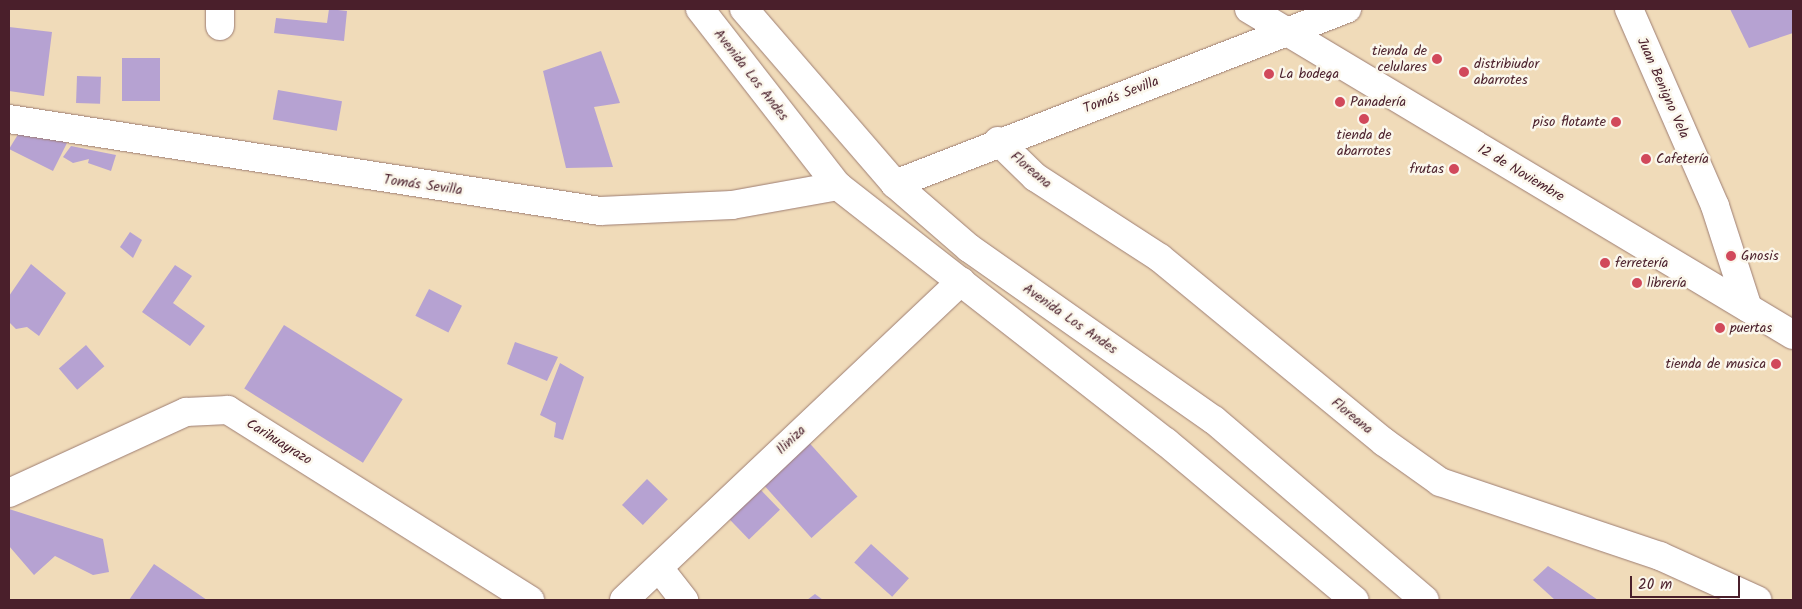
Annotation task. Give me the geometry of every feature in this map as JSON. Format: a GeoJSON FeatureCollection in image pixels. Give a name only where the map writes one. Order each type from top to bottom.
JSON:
{"type":"FeatureCollection","features":[{"type":"Feature","properties":{"kind":"street","name":"Avenida Los Andes"},"geometry":{"type":"LineString","coordinates":[[700,9],[838,186],[961,281],[1019,332],[1166,442],[1354,600]]}},
{"type":"Feature","properties":{"kind":"street","name":"Avenida Los Andes"},"geometry":{"type":"LineString","coordinates":[[744,9],[895,184],[969,248],[1214,420],[1425,600]]}},
{"type":"Feature","properties":{"kind":"street","name":"12 de Noviembre"},"geometry":{"type":"LineString","coordinates":[[1249,9],[1793,335]]}},
{"type":"Feature","properties":{"kind":"street","name":"Tomás Sevilla"},"geometry":{"type":"LineString","coordinates":[[895,184],[998,141],[1347,9]]}},
{"type":"Feature","properties":{"kind":"street","name":"Juan Benigno Vela"},"geometry":{"type":"LineString","coordinates":[[1628,9],[1714,206],[1748,308]]}},
{"type":"Feature","properties":{"kind":"street","name":"Tomás Sevilla"},"geometry":{"type":"LineString","coordinates":[[9,119],[600,211],[732,205],[838,186]]}},
{"type":"Feature","properties":{"kind":"street","name":"Floreana"},"geometry":{"type":"LineString","coordinates":[[998,141],[1036,177],[1160,258],[1384,442],[1440,482],[1660,556],[1757,600]]}},
{"type":"Feature","properties":{"kind":"street","name":"Iliniza"},"geometry":{"type":"LineString","coordinates":[[624,600],[961,281]]}},
{"type":"Feature","properties":{"kind":"street","name":"Carihuayrazo"},"geometry":{"type":"LineString","coordinates":[[9,493],[186,412],[228,410],[530,600]]}},
{"type":"Feature","properties":{"kind":"street"},"geometry":{"type":"LineString","coordinates":[[659,568],[684,600]]}},
{"type":"Feature","properties":{"kind":"building"},"geometry":{"type":"Polygon","coordinates":[[[329,9],[347,11],[344,41],[274,33],[276,18],[327,23],[329,9]]]}},
{"type":"Feature","properties":{"kind":"building"},"geometry":{"type":"Polygon","coordinates":[[[1730,9],[1793,9],[1793,33],[1749,48],[1730,9]]]}},
{"type":"Feature","properties":{"kind":"building"},"geometry":{"type":"Polygon","coordinates":[[[9,27],[52,32],[44,96],[9,91],[9,27]]]}},
{"type":"Feature","properties":{"kind":"building"},"geometry":{"type":"Polygon","coordinates":[[[601,51],[620,103],[594,107],[613,167],[566,168],[543,71],[601,51]]]}},
{"type":"Feature","properties":{"kind":"building"},"geometry":{"type":"Polygon","coordinates":[[[122,58],[160,58],[160,101],[122,101],[122,58]]]}},
{"type":"Feature","properties":{"kind":"building"},"geometry":{"type":"Polygon","coordinates":[[[77,76],[101,77],[100,104],[76,103],[77,76]]]}},
{"type":"Feature","properties":{"kind":"building"},"geometry":{"type":"Polygon","coordinates":[[[278,90],[342,101],[337,131],[273,120],[278,90]]]}},
{"type":"Feature","properties":{"kind":"building"},"geometry":{"type":"Polygon","coordinates":[[[22,128],[40,130],[67,143],[53,171],[9,149],[22,128]]]}},
{"type":"Feature","properties":{"kind":"building"},"geometry":{"type":"Polygon","coordinates":[[[71,146],[116,155],[111,171],[88,163],[89,159],[73,163],[63,157],[71,146]]]}},
{"type":"Feature","properties":{"kind":"building"},"geometry":{"type":"Polygon","coordinates":[[[130,232],[142,240],[133,258],[120,247],[130,232]]]}},
{"type":"Feature","properties":{"kind":"building"},"geometry":{"type":"Polygon","coordinates":[[[31,264],[66,293],[39,336],[27,327],[16,329],[9,322],[9,296],[31,264]]]}},
{"type":"Feature","properties":{"kind":"building"},"geometry":{"type":"Polygon","coordinates":[[[175,265],[192,276],[173,303],[205,326],[190,346],[142,312],[175,265]]]}},
{"type":"Feature","properties":{"kind":"building"},"geometry":{"type":"Polygon","coordinates":[[[429,289],[462,306],[448,333],[415,316],[429,289]]]}},
{"type":"Feature","properties":{"kind":"building"},"geometry":{"type":"Polygon","coordinates":[[[284,325],[403,399],[363,463],[244,389],[284,325]]]}},
{"type":"Feature","properties":{"kind":"building"},"geometry":{"type":"Polygon","coordinates":[[[515,342],[558,357],[547,381],[507,364],[515,342]]]}},
{"type":"Feature","properties":{"kind":"building"},"geometry":{"type":"Polygon","coordinates":[[[86,345],[104,366],[77,390],[59,369],[86,345]]]}},
{"type":"Feature","properties":{"kind":"building"},"geometry":{"type":"Polygon","coordinates":[[[560,363],[584,377],[563,440],[554,437],[556,423],[540,415],[560,363]]]}},
{"type":"Feature","properties":{"kind":"building"},"geometry":{"type":"Polygon","coordinates":[[[804,437],[858,496],[811,538],[758,478],[804,437]]]}},
{"type":"Feature","properties":{"kind":"building"},"geometry":{"type":"Polygon","coordinates":[[[647,479],[668,499],[643,525],[622,505],[647,479]]]}},
{"type":"Feature","properties":{"kind":"building"},"geometry":{"type":"Polygon","coordinates":[[[757,486],[780,510],[749,540],[726,516],[757,486]]]}},
{"type":"Feature","properties":{"kind":"building"},"geometry":{"type":"Polygon","coordinates":[[[9,509],[103,539],[109,572],[93,575],[55,556],[34,575],[9,546],[9,509]]]}},
{"type":"Feature","properties":{"kind":"building"},"geometry":{"type":"Polygon","coordinates":[[[871,544],[909,578],[892,597],[854,563],[871,544]]]}},
{"type":"Feature","properties":{"kind":"building"},"geometry":{"type":"Polygon","coordinates":[[[154,564],[207,600],[129,600],[154,564]]]}},
{"type":"Feature","properties":{"kind":"building"},"geometry":{"type":"Polygon","coordinates":[[[1548,566],[1598,600],[1555,600],[1533,580],[1548,566]]]}},
{"type":"Feature","properties":{"kind":"building"},"geometry":{"type":"Polygon","coordinates":[[[815,594],[823,600],[807,600],[815,594]]]}},
{"type":"Feature","properties":{"kind":"place","name":"tienda de celulares"},"geometry":{"type":"Point","coordinates":[1437,59]}},
{"type":"Feature","properties":{"kind":"place","name":"distribiudor abarrotes"},"geometry":{"type":"Point","coordinates":[1464,72]}},
{"type":"Feature","properties":{"kind":"place","name":"La bodega"},"geometry":{"type":"Point","coordinates":[1269,74]}},
{"type":"Feature","properties":{"kind":"place","name":"Panadería"},"geometry":{"type":"Point","coordinates":[1340,102]}},
{"type":"Feature","properties":{"kind":"place","name":"tienda de abarrotes"},"geometry":{"type":"Point","coordinates":[1364,119]}},
{"type":"Feature","properties":{"kind":"place","name":"piso flotante"},"geometry":{"type":"Point","coordinates":[1616,122]}},
{"type":"Feature","properties":{"kind":"place","name":"Cafetería"},"geometry":{"type":"Point","coordinates":[1646,159]}},
{"type":"Feature","properties":{"kind":"place","name":"frutas"},"geometry":{"type":"Point","coordinates":[1454,169]}},
{"type":"Feature","properties":{"kind":"place","name":"Gnosis"},"geometry":{"type":"Point","coordinates":[1731,256]}},
{"type":"Feature","properties":{"kind":"place","name":"ferretería"},"geometry":{"type":"Point","coordinates":[1605,263]}},
{"type":"Feature","properties":{"kind":"place","name":"librería"},"geometry":{"type":"Point","coordinates":[1637,283]}},
{"type":"Feature","properties":{"kind":"place","name":"puertas"},"geometry":{"type":"Point","coordinates":[1720,328]}},
{"type":"Feature","properties":{"kind":"place","name":"tienda de musica"},"geometry":{"type":"Point","coordinates":[1776,364]}}]}
